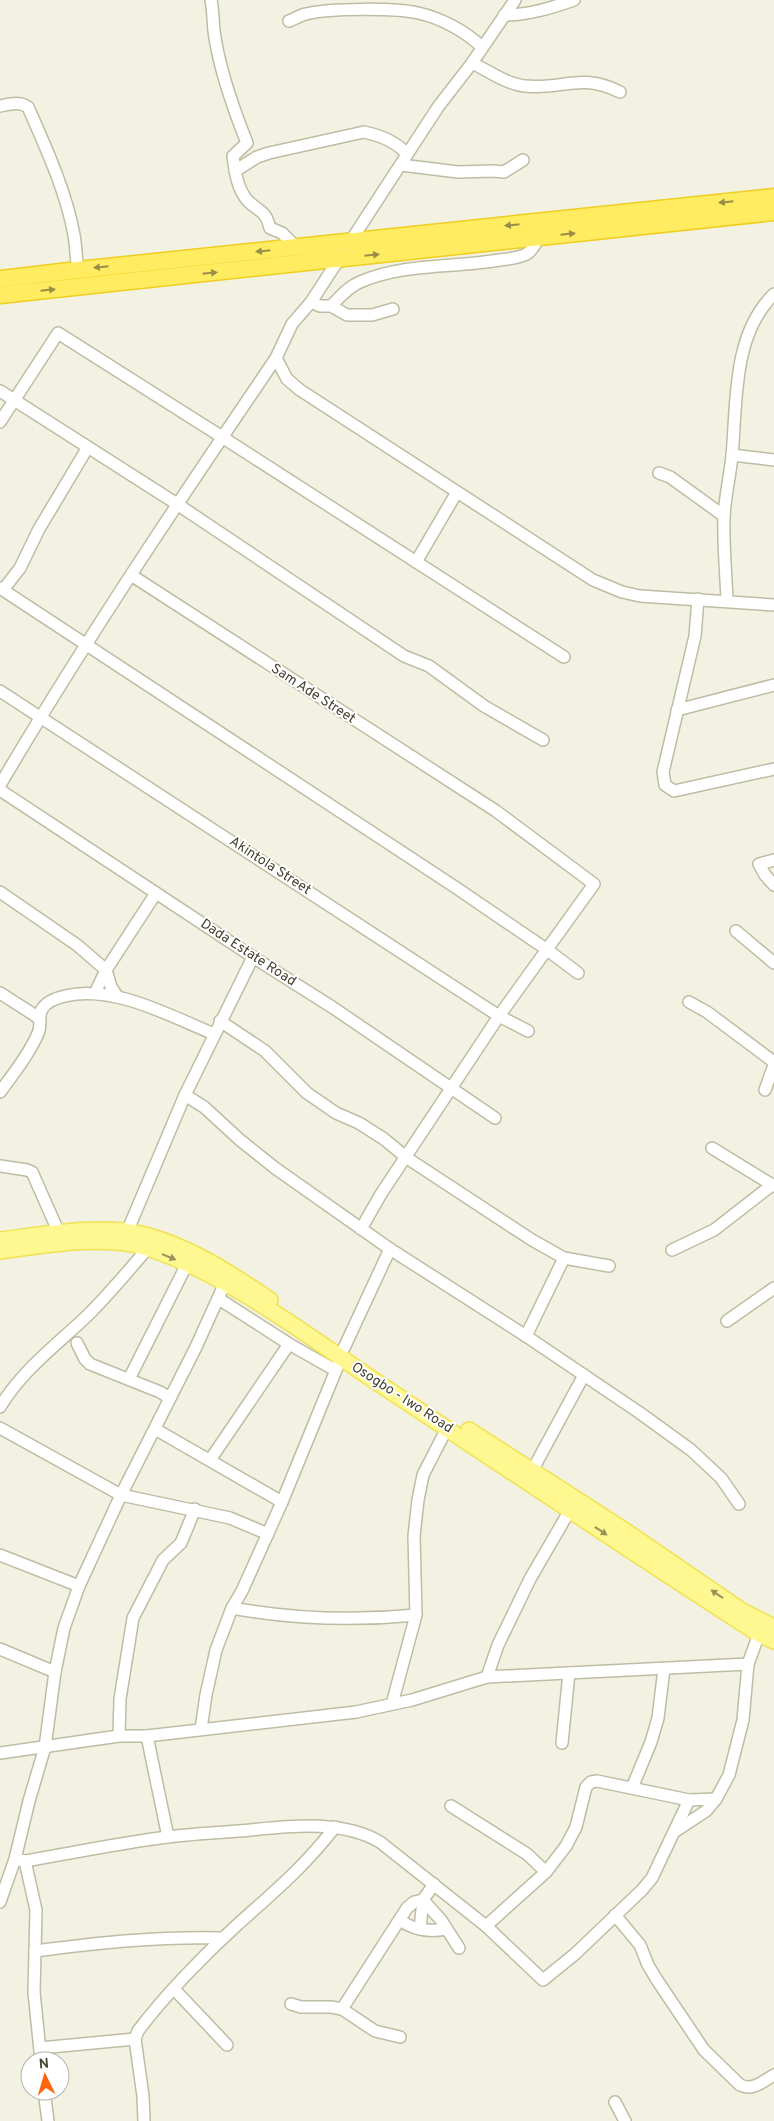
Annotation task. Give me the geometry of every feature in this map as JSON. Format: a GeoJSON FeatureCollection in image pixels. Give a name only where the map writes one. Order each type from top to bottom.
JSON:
{"type":"FeatureCollection","features":[{"type":"Feature","properties":{"kind":"highway"},"geometry":{"type":"LineString","coordinates":[[0,279],[774,197]]}},
{"type":"Feature","properties":{"kind":"highway"},"geometry":{"type":"LineString","coordinates":[[0,295],[774,212]]}},
{"type":"Feature","properties":{"kind":"main road","name":"Osogbo - Iwo Road"},"geometry":{"type":"LineString","coordinates":[[0,1240],[59,1233],[127,1232],[172,1244],[201,1257],[237,1278],[340,1359],[532,1471],[624,1530],[742,1611],[774,1627]]}},
{"type":"Feature","properties":{"kind":"main road","name":"Osogbo - Iwo Road"},"geometry":{"type":"LineString","coordinates":[[0,1251],[108,1242],[148,1248],[187,1264],[225,1284],[759,1634],[774,1641]]}},
{"type":"Feature","properties":{"kind":"street"},"geometry":{"type":"LineString","coordinates":[[211,0],[214,33],[225,78],[235,114],[247,143],[233,156],[240,188],[248,200],[267,216],[270,228],[282,233],[296,248]]}},
{"type":"Feature","properties":{"kind":"street"},"geometry":{"type":"LineString","coordinates":[[0,785],[41,716],[131,575],[276,358],[292,324],[311,302],[438,106],[472,62],[514,0]]}},
{"type":"Feature","properties":{"kind":"street"},"geometry":{"type":"LineString","coordinates":[[504,15],[521,15],[540,11],[574,0]]}},
{"type":"Feature","properties":{"kind":"street"},"geometry":{"type":"LineString","coordinates":[[289,22],[304,14],[317,12],[384,10],[417,13],[444,22],[464,33],[482,47]]}},
{"type":"Feature","properties":{"kind":"street"},"geometry":{"type":"LineString","coordinates":[[472,62],[509,82],[523,86],[537,87],[571,82],[596,82],[620,92]]}},
{"type":"Feature","properties":{"kind":"street"},"geometry":{"type":"LineString","coordinates":[[0,106],[16,103],[28,107],[47,150],[66,205],[74,235],[78,270]]}},
{"type":"Feature","properties":{"kind":"street"},"geometry":{"type":"LineString","coordinates":[[235,171],[257,157],[269,153],[364,132],[401,147],[407,154]]}},
{"type":"Feature","properties":{"kind":"street"},"geometry":{"type":"LineString","coordinates":[[401,165],[458,172],[504,172],[523,160]]}},
{"type":"Feature","properties":{"kind":"street"},"geometry":{"type":"LineString","coordinates":[[331,306],[346,290],[360,282],[388,274],[424,268],[483,263],[512,258],[528,253],[539,237]]}},
{"type":"Feature","properties":{"kind":"street"},"geometry":{"type":"LineString","coordinates":[[728,600],[724,516],[732,455],[738,383],[746,340],[764,303],[774,294]]}},
{"type":"Feature","properties":{"kind":"street"},"geometry":{"type":"LineString","coordinates":[[311,302],[320,306],[331,306],[347,315],[357,316],[372,315],[392,309]]}},
{"type":"Feature","properties":{"kind":"street"},"geometry":{"type":"LineString","coordinates":[[0,422],[58,333],[564,657]]}},
{"type":"Feature","properties":{"kind":"street"},"geometry":{"type":"LineString","coordinates":[[276,358],[287,379],[300,390],[593,580],[622,592],[640,596],[728,600],[774,605]]}},
{"type":"Feature","properties":{"kind":"street"},"geometry":{"type":"LineString","coordinates":[[0,391],[177,504],[404,656],[428,666],[484,706],[543,740]]}},
{"type":"Feature","properties":{"kind":"street"},"geometry":{"type":"LineString","coordinates":[[88,447],[39,529],[20,568],[2,589],[455,887],[578,973]]}},
{"type":"Feature","properties":{"kind":"street"},"geometry":{"type":"LineString","coordinates":[[732,455],[774,460]]}},
{"type":"Feature","properties":{"kind":"street"},"geometry":{"type":"LineString","coordinates":[[659,473],[670,477],[724,516]]}},
{"type":"Feature","properties":{"kind":"street"},"geometry":{"type":"LineString","coordinates":[[416,562],[457,492]]}},
{"type":"Feature","properties":{"kind":"street","name":"Sam Ade Street"},"geometry":{"type":"LineString","coordinates":[[131,575],[496,811],[594,884],[546,949]]}},
{"type":"Feature","properties":{"kind":"street"},"geometry":{"type":"LineString","coordinates":[[698,599],[696,636],[663,772],[667,788],[674,791],[774,769]]}},
{"type":"Feature","properties":{"kind":"street"},"geometry":{"type":"LineString","coordinates":[[677,710],[774,685]]}},
{"type":"Feature","properties":{"kind":"street","name":"Akintola Street"},"geometry":{"type":"LineString","coordinates":[[0,691],[499,1016],[528,1031]]}},
{"type":"Feature","properties":{"kind":"street","name":"Dada Estate Road"},"geometry":{"type":"LineString","coordinates":[[0,790],[156,894],[332,1007],[451,1090],[495,1118]]}},
{"type":"Feature","properties":{"kind":"street"},"geometry":{"type":"LineString","coordinates":[[774,860],[759,864],[765,875],[774,884]]}},
{"type":"Feature","properties":{"kind":"street"},"geometry":{"type":"LineString","coordinates":[[0,892],[77,945],[106,970],[111,987],[117,996]]}},
{"type":"Feature","properties":{"kind":"street"},"geometry":{"type":"LineString","coordinates":[[95,993],[106,970],[156,894]]}},
{"type":"Feature","properties":{"kind":"street"},"geometry":{"type":"LineString","coordinates":[[736,930],[774,963]]}},
{"type":"Feature","properties":{"kind":"street"},"geometry":{"type":"LineString","coordinates":[[361,1229],[381,1194],[407,1158],[499,1016],[546,949]]}},
{"type":"Feature","properties":{"kind":"street"},"geometry":{"type":"LineString","coordinates":[[127,1232],[185,1095],[253,957]]}},
{"type":"Feature","properties":{"kind":"street"},"geometry":{"type":"LineString","coordinates":[[0,993],[39,1018]]}},
{"type":"Feature","properties":{"kind":"street"},"geometry":{"type":"LineString","coordinates":[[0,1092],[27,1055],[40,1029],[39,1018],[42,1009],[56,998],[72,994],[95,993],[117,996],[214,1034]]}},
{"type":"Feature","properties":{"kind":"street"},"geometry":{"type":"LineString","coordinates":[[689,1002],[707,1012],[774,1064],[765,1090]]}},
{"type":"Feature","properties":{"kind":"street"},"geometry":{"type":"LineString","coordinates":[[220,1021],[265,1051],[308,1093],[336,1112],[359,1123],[384,1139],[407,1158],[532,1240],[564,1258],[609,1266]]}},
{"type":"Feature","properties":{"kind":"street"},"geometry":{"type":"LineString","coordinates":[[185,1095],[204,1107],[240,1140],[275,1168],[390,1250],[526,1336],[640,1413],[690,1450],[721,1478],[739,1504]]}},
{"type":"Feature","properties":{"kind":"street"},"geometry":{"type":"LineString","coordinates":[[672,1250],[714,1230],[773,1186],[712,1148]]}},
{"type":"Feature","properties":{"kind":"street"},"geometry":{"type":"LineString","coordinates":[[0,1166],[32,1172],[59,1233]]}},
{"type":"Feature","properties":{"kind":"street"},"geometry":{"type":"LineString","coordinates":[[0,1407],[13,1387],[90,1313],[148,1248]]}},
{"type":"Feature","properties":{"kind":"street"},"geometry":{"type":"LineString","coordinates":[[201,1729],[216,1650],[232,1608],[268,1534],[340,1359],[390,1250]]}},
{"type":"Feature","properties":{"kind":"street"},"geometry":{"type":"LineString","coordinates":[[526,1336],[564,1258]]}},
{"type":"Feature","properties":{"kind":"street"},"geometry":{"type":"LineString","coordinates":[[129,1379],[187,1264]]}},
{"type":"Feature","properties":{"kind":"street"},"geometry":{"type":"LineString","coordinates":[[0,1902],[20,1860],[29,1801],[45,1747],[55,1672],[64,1628],[79,1586],[121,1495],[225,1284]]}},
{"type":"Feature","properties":{"kind":"street"},"geometry":{"type":"LineString","coordinates":[[727,1321],[774,1288]]}},
{"type":"Feature","properties":{"kind":"street"},"geometry":{"type":"LineString","coordinates":[[218,1299],[289,1344],[340,1359]]}},
{"type":"Feature","properties":{"kind":"street"},"geometry":{"type":"LineString","coordinates":[[77,1344],[90,1364],[160,1392],[170,1398]]}},
{"type":"Feature","properties":{"kind":"street"},"geometry":{"type":"LineString","coordinates":[[210,1460],[289,1344]]}},
{"type":"Feature","properties":{"kind":"street"},"geometry":{"type":"LineString","coordinates":[[532,1471],[584,1375]]}},
{"type":"Feature","properties":{"kind":"street"},"geometry":{"type":"LineString","coordinates":[[0,1428],[121,1495],[195,1509],[230,1518],[268,1534]]}},
{"type":"Feature","properties":{"kind":"street"},"geometry":{"type":"LineString","coordinates":[[392,1704],[416,1615],[414,1536],[418,1500],[423,1475],[447,1428]]}},
{"type":"Feature","properties":{"kind":"street"},"geometry":{"type":"LineString","coordinates":[[155,1429],[282,1502]]}},
{"type":"Feature","properties":{"kind":"street"},"geometry":{"type":"LineString","coordinates":[[119,1736],[120,1699],[133,1618],[163,1560],[182,1543],[195,1509]]}},
{"type":"Feature","properties":{"kind":"street"},"geometry":{"type":"LineString","coordinates":[[487,1677],[498,1645],[530,1580],[570,1510]]}},
{"type":"Feature","properties":{"kind":"street"},"geometry":{"type":"LineString","coordinates":[[0,1555],[79,1586]]}},
{"type":"Feature","properties":{"kind":"street"},"geometry":{"type":"LineString","coordinates":[[232,1608],[262,1613],[330,1619],[416,1615]]}},
{"type":"Feature","properties":{"kind":"street"},"geometry":{"type":"LineString","coordinates":[[674,1832],[706,1812],[716,1799],[729,1775],[743,1720],[748,1664],[759,1634]]}},
{"type":"Feature","properties":{"kind":"street"},"geometry":{"type":"LineString","coordinates":[[0,1649],[55,1672]]}},
{"type":"Feature","properties":{"kind":"street"},"geometry":{"type":"LineString","coordinates":[[0,1753],[119,1736],[147,1736],[356,1712],[392,1704],[487,1677],[748,1664]]}},
{"type":"Feature","properties":{"kind":"street"},"geometry":{"type":"LineString","coordinates":[[632,1788],[651,1742],[658,1718],[664,1669]]}},
{"type":"Feature","properties":{"kind":"street"},"geometry":{"type":"LineString","coordinates":[[562,1744],[569,1673]]}},
{"type":"Feature","properties":{"kind":"street"},"geometry":{"type":"LineString","coordinates":[[147,1736],[168,1837]]}},
{"type":"Feature","properties":{"kind":"street"},"geometry":{"type":"LineString","coordinates":[[486,1926],[546,1872],[566,1846],[576,1827],[586,1787],[591,1782],[597,1781],[689,1800],[716,1799]]}},
{"type":"Feature","properties":{"kind":"street"},"geometry":{"type":"LineString","coordinates":[[20,1860],[168,1837],[273,1828],[335,1828],[367,1834],[380,1842],[486,1926],[543,1980],[568,1960],[642,1890],[652,1878],[689,1800]]}},
{"type":"Feature","properties":{"kind":"street"},"geometry":{"type":"LineString","coordinates":[[451,1806],[526,1854],[546,1872]]}},
{"type":"Feature","properties":{"kind":"street"},"geometry":{"type":"LineString","coordinates":[[144,2121],[143,2096],[135,2039],[144,2024],[174,1989],[223,1938],[288,1882],[335,1828]]}},
{"type":"Feature","properties":{"kind":"street"},"geometry":{"type":"LineString","coordinates":[[20,1860],[36,1910],[34,1992],[40,2051]]}},
{"type":"Feature","properties":{"kind":"street"},"geometry":{"type":"LineString","coordinates":[[420,1928],[423,1900],[434,1884]]}},
{"type":"Feature","properties":{"kind":"street"},"geometry":{"type":"LineString","coordinates":[[342,2009],[407,1908],[414,1902],[423,1900]]}},
{"type":"Feature","properties":{"kind":"street"},"geometry":{"type":"LineString","coordinates":[[423,1900],[459,1948]]}},
{"type":"Feature","properties":{"kind":"street"},"geometry":{"type":"LineString","coordinates":[[614,1915],[640,1945],[657,1980],[704,2050],[740,2085],[746,2088],[753,2088],[774,2075]]}},
{"type":"Feature","properties":{"kind":"street"},"geometry":{"type":"LineString","coordinates":[[400,1920],[406,1925],[433,1931],[446,1929]]}},
{"type":"Feature","properties":{"kind":"street"},"geometry":{"type":"LineString","coordinates":[[35,1951],[78,1945],[172,1938],[223,1938]]}},
{"type":"Feature","properties":{"kind":"street"},"geometry":{"type":"LineString","coordinates":[[174,1989],[227,2045]]}},
{"type":"Feature","properties":{"kind":"street"},"geometry":{"type":"LineString","coordinates":[[291,2004],[301,2007],[342,2009],[375,2031],[400,2037]]}},
{"type":"Feature","properties":{"kind":"street"},"geometry":{"type":"LineString","coordinates":[[40,2048],[135,2039]]}},
{"type":"Feature","properties":{"kind":"street"},"geometry":{"type":"LineString","coordinates":[[45,2101],[48,2121]]}},
{"type":"Feature","properties":{"kind":"street"},"geometry":{"type":"LineString","coordinates":[[615,2102],[625,2121]]}}]}
